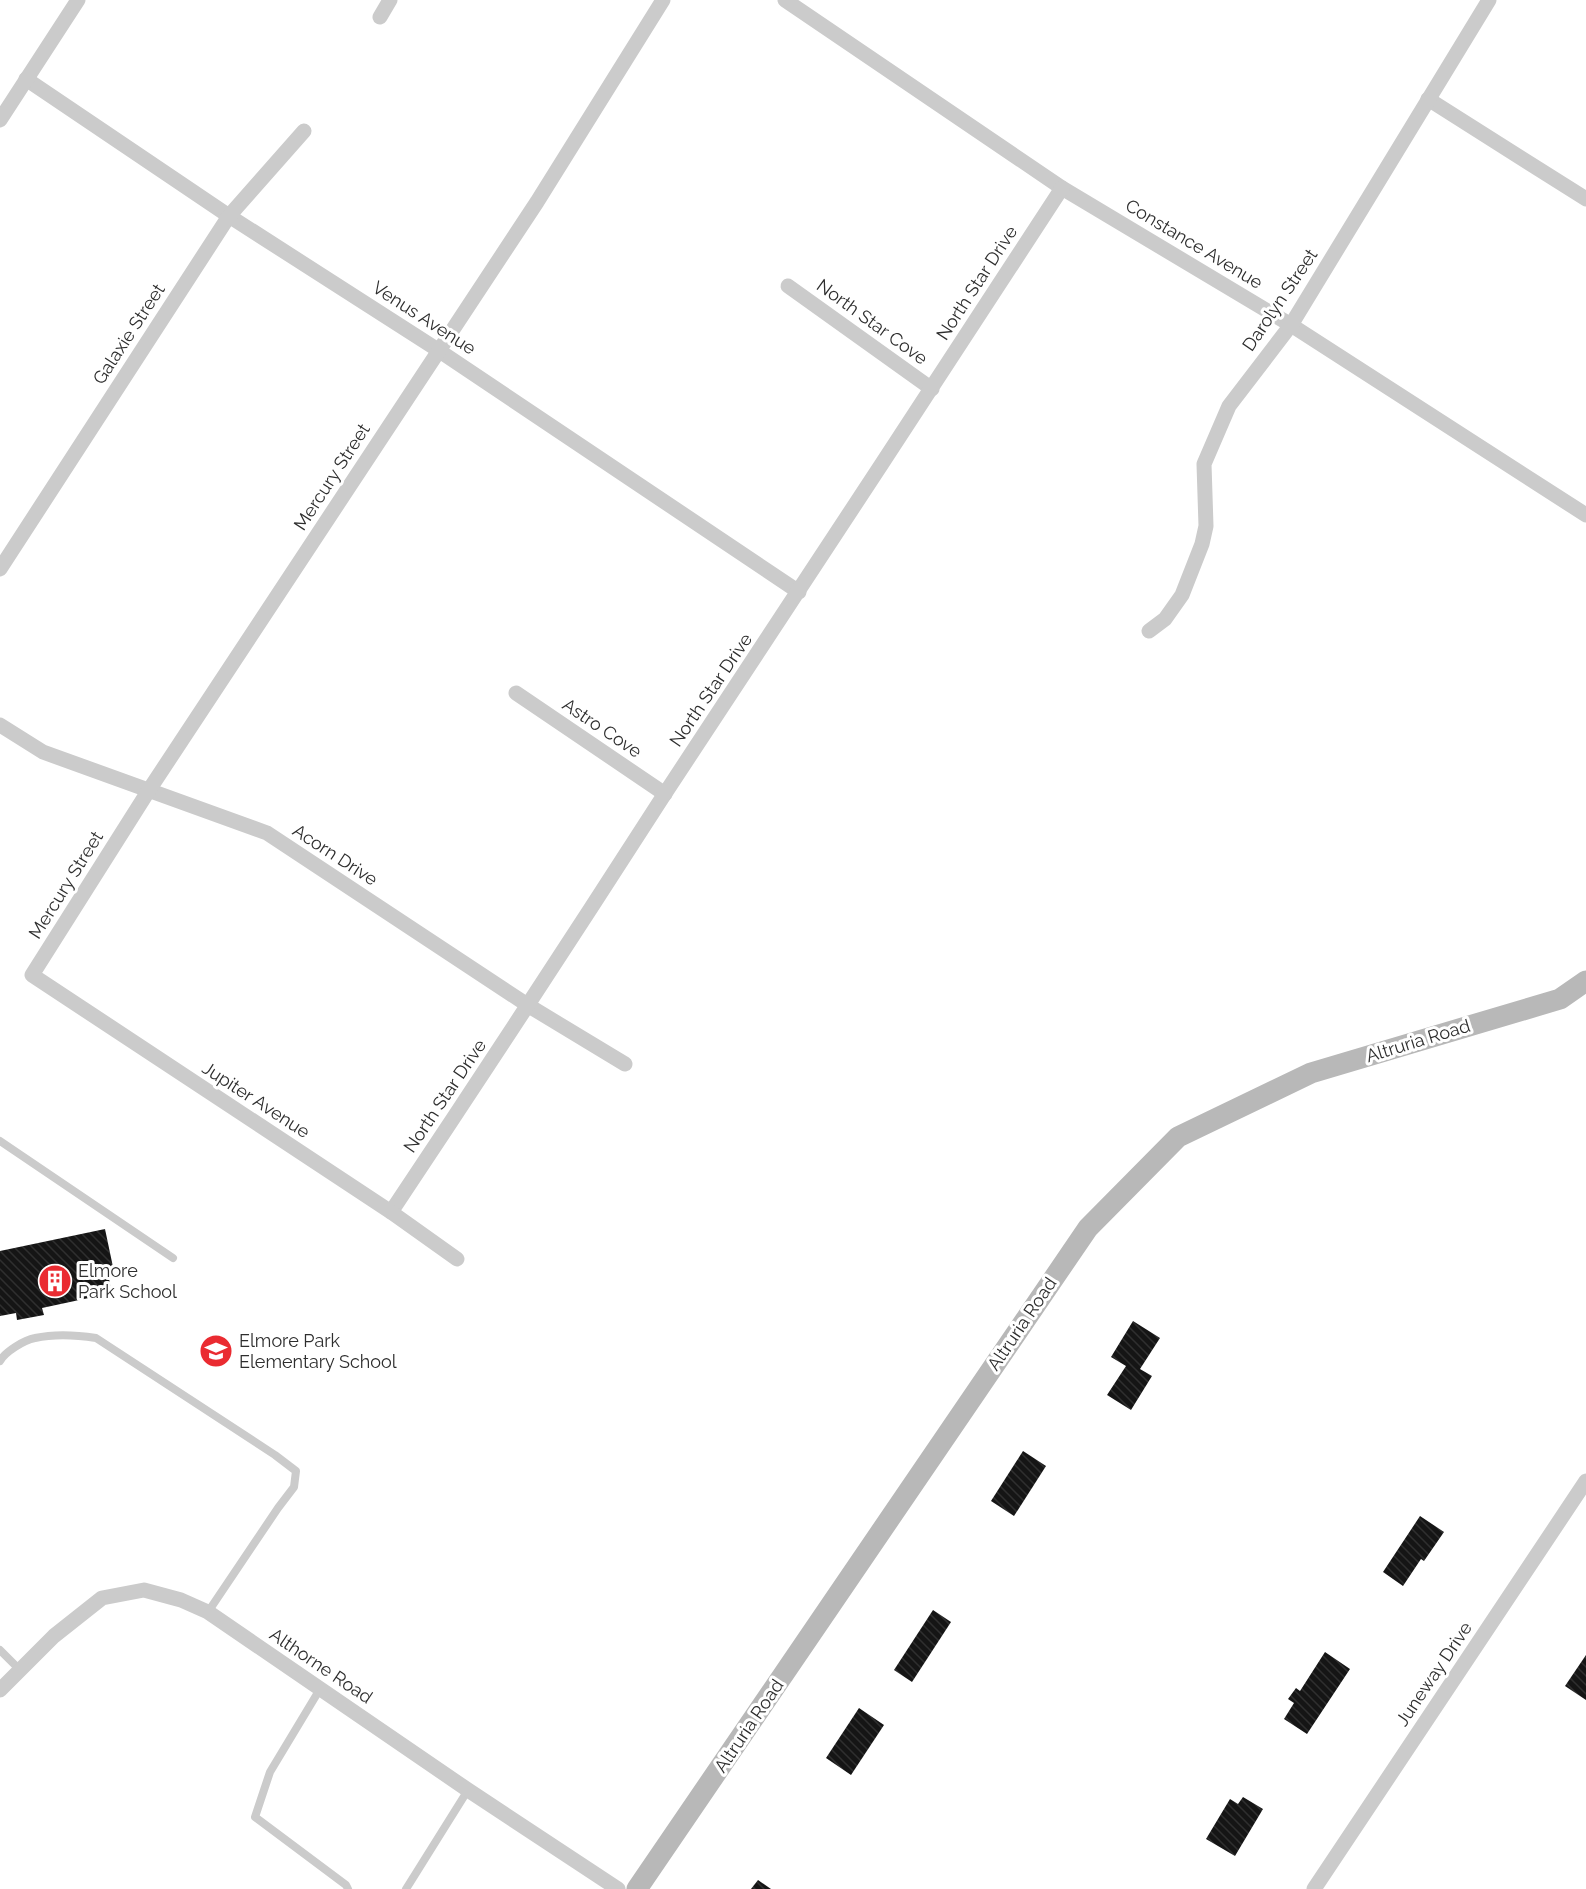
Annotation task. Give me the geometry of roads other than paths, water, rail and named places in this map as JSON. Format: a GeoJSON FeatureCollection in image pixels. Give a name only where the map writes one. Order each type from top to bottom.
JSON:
{"type":"FeatureCollection","features":[{"type":"Feature","properties":{"kind":"street"},"geometry":{"type":"LineString","coordinates":[[0,120],[78,0]]}},
{"type":"Feature","properties":{"kind":"street"},"geometry":{"type":"LineString","coordinates":[[380,17],[390,0]]}},
{"type":"Feature","properties":{"kind":"street","name":"Mercury Street"},"geometry":{"type":"LineString","coordinates":[[32,975],[149,790],[537,202],[663,0]]}},
{"type":"Feature","properties":{"kind":"street","name":"Constance Avenue"},"geometry":{"type":"LineString","coordinates":[[785,0],[1062,188],[1291,325],[1586,515]]}},
{"type":"Feature","properties":{"kind":"street","name":"Darolyn Street"},"geometry":{"type":"LineString","coordinates":[[1149,631],[1165,618],[1182,595],[1202,544],[1206,526],[1204,464],[1229,406],[1291,325],[1489,0]]}},
{"type":"Feature","properties":{"kind":"street","name":"Venus Avenue"},"geometry":{"type":"LineString","coordinates":[[26,78],[228,216],[438,350],[799,592]]}},
{"type":"Feature","properties":{"kind":"street"},"geometry":{"type":"LineString","coordinates":[[1428,99],[1586,198]]}},
{"type":"Feature","properties":{"kind":"street","name":"Galaxie Street"},"geometry":{"type":"LineString","coordinates":[[0,569],[228,216],[304,131]]}},
{"type":"Feature","properties":{"kind":"street","name":"North Star Drive"},"geometry":{"type":"LineString","coordinates":[[391,1212],[529,1006],[1062,188]]}},
{"type":"Feature","properties":{"kind":"street","name":"North Star Cove"},"geometry":{"type":"LineString","coordinates":[[788,286],[932,389]]}},
{"type":"Feature","properties":{"kind":"street","name":"Astro Cove"},"geometry":{"type":"LineString","coordinates":[[516,693],[665,794]]}},
{"type":"Feature","properties":{"kind":"street","name":"Acorn Drive"},"geometry":{"type":"LineString","coordinates":[[0,725],[44,752],[267,833],[529,1006],[625,1064]]}},
{"type":"Feature","properties":{"kind":"street","name":"Jupiter Avenue"},"geometry":{"type":"LineString","coordinates":[[32,975],[391,1212],[457,1259]]}},
{"type":"Feature","properties":{"kind":"street","name":"Altruria Road"},"geometry":{"type":"LineString","coordinates":[[637,1889],[1088,1228],[1178,1137],[1311,1073],[1560,999],[1586,981]]}},
{"type":"Feature","properties":{"kind":"street","name":"Juneway Drive"},"geometry":{"type":"LineString","coordinates":[[1314,1889],[1586,1481]]}},
{"type":"Feature","properties":{"kind":"street","name":"Althorne Road"},"geometry":{"type":"LineString","coordinates":[[0,1690],[54,1636],[102,1598],[144,1590],[181,1600],[208,1612],[468,1790],[618,1889]]}},
{"type":"Feature","properties":{"kind":"lane"},"geometry":{"type":"LineString","coordinates":[[0,1141],[173,1258]]}},
{"type":"Feature","properties":{"kind":"lane"},"geometry":{"type":"LineString","coordinates":[[0,1361],[3,1355],[33,1338],[79,1336],[96,1338],[296,1471],[294,1487],[208,1612]]}},
{"type":"Feature","properties":{"kind":"lane"},"geometry":{"type":"LineString","coordinates":[[0,1650],[20,1669]]}},
{"type":"Feature","properties":{"kind":"lane"},"geometry":{"type":"LineString","coordinates":[[320,1689],[270,1772],[255,1817],[346,1885],[348,1889]]}},
{"type":"Feature","properties":{"kind":"lane"},"geometry":{"type":"LineString","coordinates":[[406,1889],[468,1790]]}},
{"type":"Feature","properties":{"kind":"place","name":"Elmore Park School"},"geometry":{"type":"Point","coordinates":[55,1281]}},
{"type":"Feature","properties":{"kind":"place","name":"Elmore Park Elementary School"},"geometry":{"type":"Point","coordinates":[216,1351]}}]}
